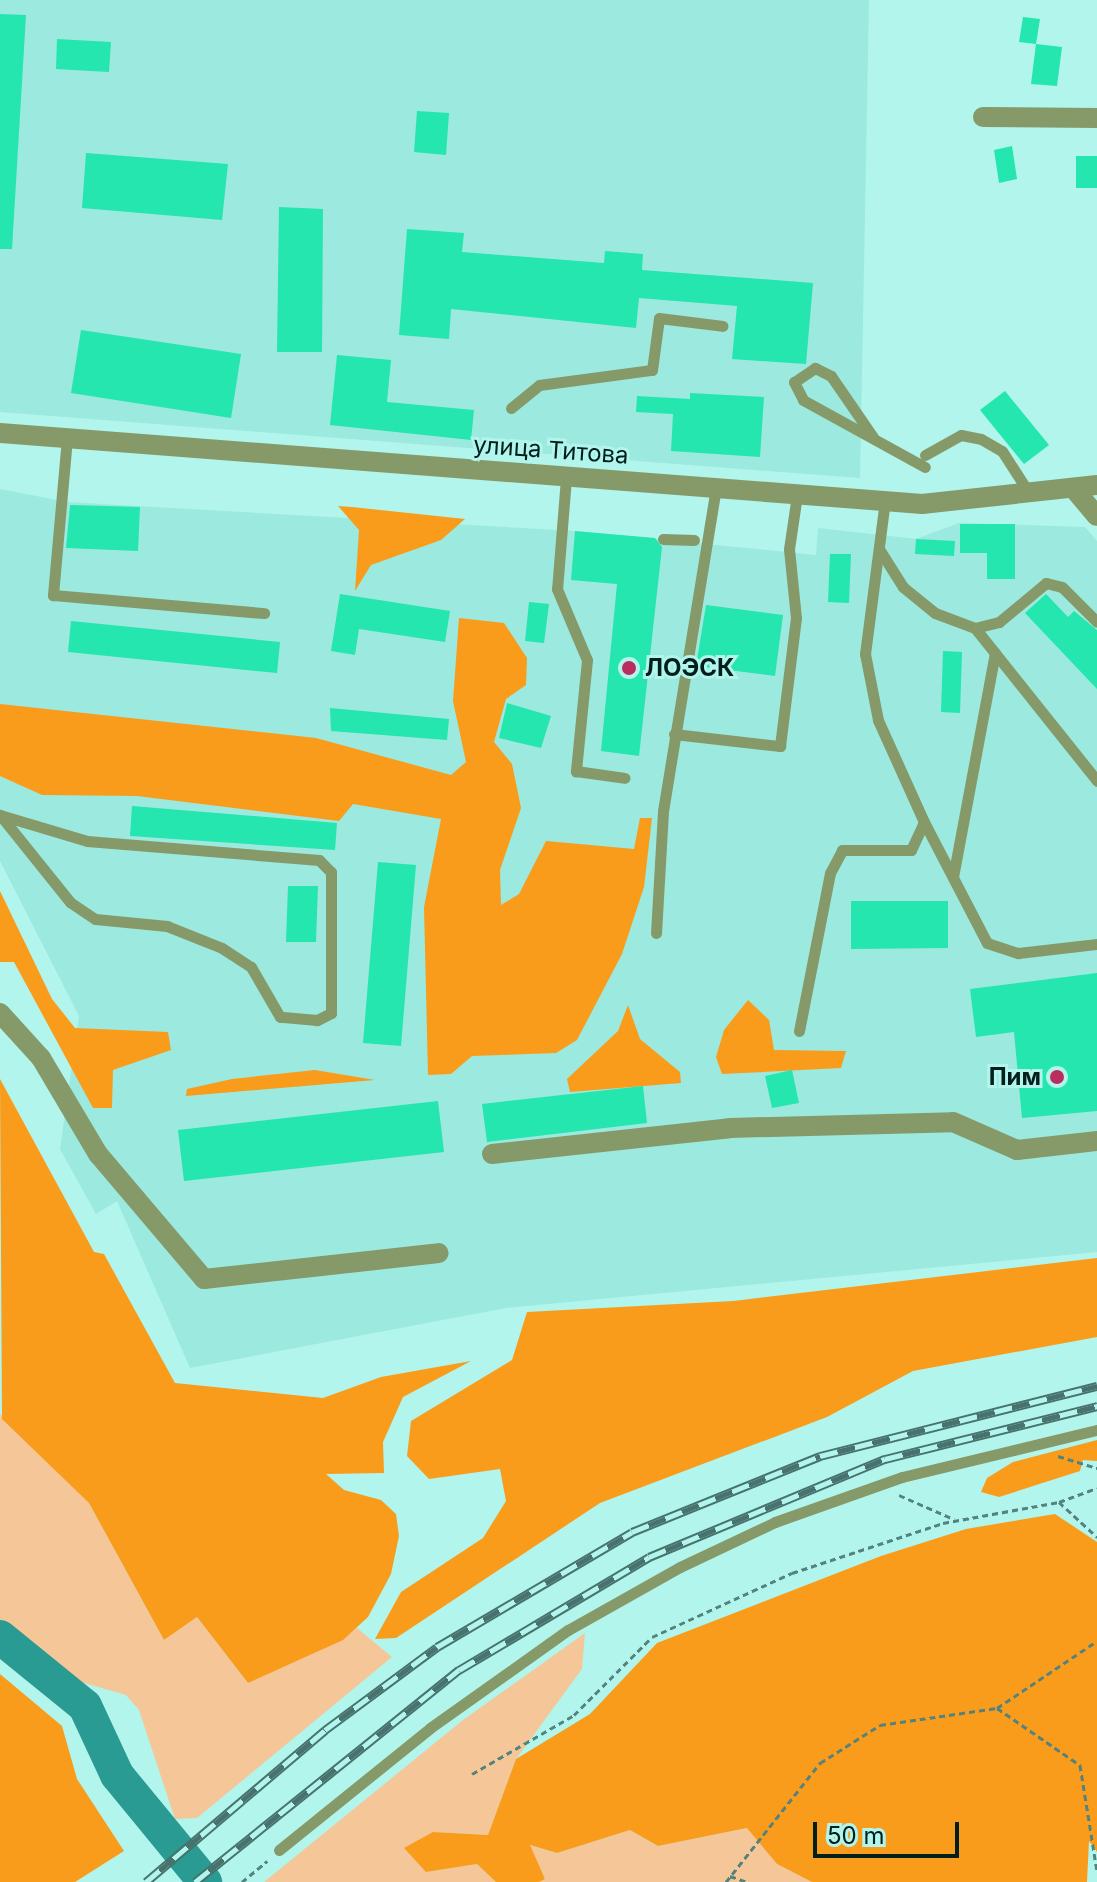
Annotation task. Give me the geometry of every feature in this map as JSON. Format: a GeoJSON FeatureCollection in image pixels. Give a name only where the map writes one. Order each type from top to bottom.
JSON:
{"type":"FeatureCollection","features":[{"type":"Feature","properties":{"kind":"street"},"geometry":{"type":"LineString","coordinates":[[983,117],[1097,118]]}},
{"type":"Feature","properties":{"kind":"street","name":"улица Титова"},"geometry":{"type":"LineString","coordinates":[[0,433],[885,501],[1030,493],[1097,485]]}},
{"type":"Feature","properties":{"kind":"street"},"geometry":{"type":"LineString","coordinates":[[1074,489],[1097,516]]}},
{"type":"Feature","properties":{"kind":"street"},"geometry":{"type":"LineString","coordinates":[[0,1013],[41,1058],[98,1154],[140,1197],[204,1279],[439,1253]]}},
{"type":"Feature","properties":{"kind":"street"},"geometry":{"type":"LineString","coordinates":[[492,1154],[730,1128],[953,1122],[1017,1150],[1097,1141]]}},
{"type":"Feature","properties":{"kind":"lane"},"geometry":{"type":"LineString","coordinates":[[511,408],[539,385],[652,370],[659,318],[723,326]]}},
{"type":"Feature","properties":{"kind":"lane"},"geometry":{"type":"LineString","coordinates":[[873,437],[831,376],[815,368],[794,382],[803,400],[873,437],[925,461],[961,435],[981,439],[1002,451],[1030,493]]}},
{"type":"Feature","properties":{"kind":"lane"},"geometry":{"type":"LineString","coordinates":[[67,438],[53,595],[264,613]]}},
{"type":"Feature","properties":{"kind":"lane"},"geometry":{"type":"LineString","coordinates":[[566,478],[557,589],[587,660],[576,771],[625,778]]}},
{"type":"Feature","properties":{"kind":"lane"},"geometry":{"type":"LineString","coordinates":[[656,933],[655,879],[674,734],[716,489]]}},
{"type":"Feature","properties":{"kind":"lane"},"geometry":{"type":"LineString","coordinates":[[674,734],[780,746],[796,618],[789,549],[797,495]]}},
{"type":"Feature","properties":{"kind":"lane"},"geometry":{"type":"LineString","coordinates":[[885,501],[865,654],[878,720],[924,822],[987,943],[1018,953],[1097,944]]}},
{"type":"Feature","properties":{"kind":"lane"},"geometry":{"type":"LineString","coordinates":[[663,539],[694,540]]}},
{"type":"Feature","properties":{"kind":"lane"},"geometry":{"type":"LineString","coordinates":[[879,549],[903,587],[935,613],[975,628],[1097,781]]}},
{"type":"Feature","properties":{"kind":"lane"},"geometry":{"type":"LineString","coordinates":[[975,628],[999,622],[1046,583],[1062,587],[1097,622]]}},
{"type":"Feature","properties":{"kind":"lane"},"geometry":{"type":"LineString","coordinates":[[953,877],[995,653]]}},
{"type":"Feature","properties":{"kind":"lane"},"geometry":{"type":"LineString","coordinates":[[0,815],[87,841],[319,860],[331,872],[331,1013],[317,1020],[280,1017],[251,967],[222,948],[167,926],[95,919],[70,902],[0,815]]}},
{"type":"Feature","properties":{"kind":"lane"},"geometry":{"type":"LineString","coordinates":[[799,1031],[830,873],[842,850],[911,850],[924,822]]}},
{"type":"Feature","properties":{"kind":"lane"},"geometry":{"type":"LineString","coordinates":[[279,1850],[430,1728],[568,1630],[775,1522],[877,1486],[1024,1446],[1097,1430]]}},
{"type":"Feature","properties":{"kind":"path"},"geometry":{"type":"LineString","coordinates":[[1024,1446],[1097,1468]]}},
{"type":"Feature","properties":{"kind":"path"},"geometry":{"type":"LineString","coordinates":[[877,1486],[957,1520]]}},
{"type":"Feature","properties":{"kind":"path"},"geometry":{"type":"LineString","coordinates":[[472,1774],[574,1715],[652,1637],[792,1573],[957,1520],[1059,1502],[1097,1488]]}},
{"type":"Feature","properties":{"kind":"path"},"geometry":{"type":"LineString","coordinates":[[1059,1502],[1097,1537]]}},
{"type":"Feature","properties":{"kind":"path"},"geometry":{"type":"LineString","coordinates":[[726,1882],[820,1763],[880,1725],[997,1708],[1097,1641]]}},
{"type":"Feature","properties":{"kind":"path"},"geometry":{"type":"LineString","coordinates":[[997,1708],[1080,1765],[1097,1871]]}},
{"type":"Feature","properties":{"kind":"path"},"geometry":{"type":"LineString","coordinates":[[242,1882],[279,1850]]}},
{"type":"Feature","properties":{"kind":"path"},"geometry":{"type":"LineString","coordinates":[[730,1876],[747,1882]]}},
{"type":"Feature","properties":{"kind":"shaded area"},"geometry":{"type":"Polygon","coordinates":[[[0,0],[869,0],[860,478],[0,412],[0,0]]]}},
{"type":"Feature","properties":{"kind":"shaded area"},"geometry":{"type":"Polygon","coordinates":[[[0,489],[67,502],[575,531],[816,555],[818,528],[916,539],[959,523],[1085,527],[1097,541],[1097,1252],[506,1308],[190,1368],[117,1201],[96,1214],[60,1149],[79,1016],[0,861],[0,489]]]}},
{"type":"Feature","properties":{"kind":"shaded area"},"geometry":{"type":"Polygon","coordinates":[[[338,506],[465,519],[441,540],[371,565],[355,591],[359,530],[338,506]]]}},
{"type":"Feature","properties":{"kind":"shaded area"},"geometry":{"type":"Polygon","coordinates":[[[459,618],[504,623],[527,658],[526,685],[506,699],[494,742],[512,764],[521,808],[500,870],[501,905],[519,894],[546,841],[634,849],[640,818],[652,818],[644,887],[622,954],[577,1040],[556,1053],[472,1056],[451,1074],[428,1075],[424,907],[441,819],[353,804],[339,821],[137,796],[42,795],[0,776],[0,704],[316,738],[451,775],[466,762],[453,701],[459,618]]]}},
{"type":"Feature","properties":{"kind":"shaded area"},"geometry":{"type":"Polygon","coordinates":[[[0,891],[52,999],[75,1028],[168,1032],[171,1050],[113,1070],[112,1108],[93,1108],[14,962],[0,962],[0,891]]]}},
{"type":"Feature","properties":{"kind":"shaded area"},"geometry":{"type":"Polygon","coordinates":[[[748,1000],[769,1020],[774,1050],[846,1051],[841,1068],[722,1074],[716,1057],[724,1030],[748,1000]]]}},
{"type":"Feature","properties":{"kind":"shaded area"},"geometry":{"type":"Polygon","coordinates":[[[628,1005],[640,1039],[680,1072],[681,1083],[570,1092],[567,1079],[618,1031],[628,1005]]]}},
{"type":"Feature","properties":{"kind":"shaded area"},"geometry":{"type":"Polygon","coordinates":[[[315,1070],[375,1080],[186,1096],[187,1089],[232,1079],[315,1070]]]}},
{"type":"Feature","properties":{"kind":"shaded area"},"geometry":{"type":"Polygon","coordinates":[[[0,1079],[94,1252],[104,1254],[175,1383],[323,1398],[381,1377],[471,1361],[403,1397],[383,1442],[384,1473],[326,1474],[344,1490],[381,1500],[396,1514],[399,1536],[391,1574],[368,1617],[343,1640],[248,1683],[197,1617],[164,1640],[89,1503],[2,1419],[0,1079]]]}},
{"type":"Feature","properties":{"kind":"shaded area"},"geometry":{"type":"Polygon","coordinates":[[[1097,1258],[1097,1337],[913,1371],[827,1417],[600,1503],[396,1638],[375,1639],[401,1592],[483,1538],[506,1501],[500,1469],[429,1479],[407,1456],[411,1421],[512,1360],[527,1312],[733,1301],[1097,1258]]]}},
{"type":"Feature","properties":{"kind":"shaded area"},"geometry":{"type":"Polygon","coordinates":[[[0,1414],[89,1503],[164,1640],[197,1617],[248,1683],[357,1628],[392,1657],[197,1818],[175,1819],[139,1710],[126,1695],[49,1673],[0,1628],[0,1414]]]}},
{"type":"Feature","properties":{"kind":"shaded area"},"geometry":{"type":"Polygon","coordinates":[[[1097,1440],[1097,1461],[1083,1460],[1080,1471],[999,1497],[981,1492],[987,1478],[1013,1462],[1097,1440]]]}},
{"type":"Feature","properties":{"kind":"shaded area"},"geometry":{"type":"Polygon","coordinates":[[[1055,1514],[1097,1542],[1097,1852],[1089,1841],[1087,1882],[812,1882],[777,1864],[747,1828],[658,1846],[630,1830],[557,1853],[530,1845],[545,1879],[539,1882],[496,1882],[477,1864],[426,1872],[404,1848],[433,1832],[488,1835],[516,1759],[590,1714],[657,1643],[881,1556],[966,1529],[1055,1514]]]}},
{"type":"Feature","properties":{"kind":"shaded area"},"geometry":{"type":"Polygon","coordinates":[[[585,1633],[582,1669],[516,1759],[488,1835],[433,1832],[426,1872],[477,1864],[496,1882],[264,1882],[463,1720],[585,1633]]]}},
{"type":"Feature","properties":{"kind":"shaded area"},"geometry":{"type":"Polygon","coordinates":[[[0,1674],[62,1726],[77,1779],[124,1851],[75,1882],[0,1882],[0,1674]]]}},
{"type":"Feature","properties":{"kind":"shaded area"},"geometry":{"type":"Polygon","coordinates":[[[748,1828],[777,1864],[812,1882],[539,1882],[545,1879],[529,1845],[557,1853],[630,1830],[658,1846],[748,1828]]]}},
{"type":"Feature","properties":{"kind":"building"},"geometry":{"type":"Polygon","coordinates":[[[0,14],[26,15],[12,249],[0,249],[0,14]]]}},
{"type":"Feature","properties":{"kind":"building"},"geometry":{"type":"Polygon","coordinates":[[[1023,17],[1040,19],[1036,44],[1019,42],[1023,17]]]}},
{"type":"Feature","properties":{"kind":"building"},"geometry":{"type":"Polygon","coordinates":[[[57,39],[111,42],[109,72],[56,69],[57,39]]]}},
{"type":"Feature","properties":{"kind":"building"},"geometry":{"type":"Polygon","coordinates":[[[1036,44],[1062,47],[1057,86],[1031,84],[1036,44]]]}},
{"type":"Feature","properties":{"kind":"building"},"geometry":{"type":"Polygon","coordinates":[[[417,111],[449,113],[446,155],[414,152],[417,111]]]}},
{"type":"Feature","properties":{"kind":"building"},"geometry":{"type":"Polygon","coordinates":[[[1012,146],[1017,179],[999,183],[994,150],[1012,146]]]}},
{"type":"Feature","properties":{"kind":"building"},"geometry":{"type":"Polygon","coordinates":[[[86,153],[228,164],[222,220],[82,208],[86,153]]]}},
{"type":"Feature","properties":{"kind":"building"},"geometry":{"type":"Polygon","coordinates":[[[1076,156],[1097,156],[1097,188],[1076,188],[1076,156]]]}},
{"type":"Feature","properties":{"kind":"building"},"geometry":{"type":"Polygon","coordinates":[[[279,207],[323,209],[322,352],[277,352],[279,207]]]}},
{"type":"Feature","properties":{"kind":"building"},"geometry":{"type":"Polygon","coordinates":[[[407,229],[464,233],[462,252],[604,263],[605,251],[643,254],[642,270],[813,283],[806,364],[732,359],[737,306],[639,298],[636,328],[451,309],[449,339],[399,335],[407,229]]]}},
{"type":"Feature","properties":{"kind":"building"},"geometry":{"type":"Polygon","coordinates":[[[81,330],[241,354],[231,418],[71,393],[81,330]]]}},
{"type":"Feature","properties":{"kind":"building"},"geometry":{"type":"Polygon","coordinates":[[[337,355],[391,360],[387,402],[474,410],[471,440],[330,425],[337,355]]]}},
{"type":"Feature","properties":{"kind":"building"},"geometry":{"type":"Polygon","coordinates":[[[1005,391],[1049,445],[1024,464],[980,410],[1005,391]]]}},
{"type":"Feature","properties":{"kind":"building"},"geometry":{"type":"Polygon","coordinates":[[[690,393],[764,397],[760,457],[671,451],[673,414],[636,412],[637,396],[690,399],[690,393]]]}},
{"type":"Feature","properties":{"kind":"building"},"geometry":{"type":"Polygon","coordinates":[[[70,505],[140,507],[138,551],[66,548],[70,505]]]}},
{"type":"Feature","properties":{"kind":"building"},"geometry":{"type":"Polygon","coordinates":[[[960,524],[1015,524],[1015,579],[987,579],[987,553],[960,553],[960,524]]]}},
{"type":"Feature","properties":{"kind":"building","name":"ЛОЭСК"},"geometry":{"type":"Polygon","coordinates":[[[575,531],[655,538],[662,547],[639,756],[601,751],[617,584],[571,580],[575,531]]]}},
{"type":"Feature","properties":{"kind":"building"},"geometry":{"type":"Polygon","coordinates":[[[916,539],[955,541],[954,556],[915,554],[916,539]]]}},
{"type":"Feature","properties":{"kind":"building"},"geometry":{"type":"Polygon","coordinates":[[[830,554],[851,554],[849,603],[828,602],[830,554]]]}},
{"type":"Feature","properties":{"kind":"building"},"geometry":{"type":"Polygon","coordinates":[[[340,594],[450,611],[445,642],[359,629],[355,655],[331,651],[340,594]]]}},
{"type":"Feature","properties":{"kind":"building"},"geometry":{"type":"Polygon","coordinates":[[[1046,594],[1068,617],[1074,611],[1097,630],[1097,689],[1025,613],[1046,594]]]}},
{"type":"Feature","properties":{"kind":"building"},"geometry":{"type":"Polygon","coordinates":[[[529,602],[549,604],[544,643],[525,641],[529,602]]]}},
{"type":"Feature","properties":{"kind":"building"},"geometry":{"type":"Polygon","coordinates":[[[706,605],[783,615],[775,676],[696,666],[706,605]]]}},
{"type":"Feature","properties":{"kind":"building"},"geometry":{"type":"Polygon","coordinates":[[[71,621],[280,642],[277,673],[68,652],[71,621]]]}},
{"type":"Feature","properties":{"kind":"building"},"geometry":{"type":"Polygon","coordinates":[[[943,651],[962,652],[960,713],[941,712],[943,651]]]}},
{"type":"Feature","properties":{"kind":"building"},"geometry":{"type":"Polygon","coordinates":[[[507,703],[551,716],[541,748],[499,738],[507,703]]]}},
{"type":"Feature","properties":{"kind":"building"},"geometry":{"type":"Polygon","coordinates":[[[330,708],[449,719],[447,740],[331,731],[330,708]]]}},
{"type":"Feature","properties":{"kind":"building"},"geometry":{"type":"Polygon","coordinates":[[[132,806],[337,823],[335,850],[130,836],[132,806]]]}},
{"type":"Feature","properties":{"kind":"building"},"geometry":{"type":"Polygon","coordinates":[[[378,862],[416,865],[401,1046],[363,1043],[378,862]]]}},
{"type":"Feature","properties":{"kind":"building"},"geometry":{"type":"Polygon","coordinates":[[[288,886],[318,886],[316,942],[286,942],[288,886]]]}},
{"type":"Feature","properties":{"kind":"building"},"geometry":{"type":"Polygon","coordinates":[[[851,901],[948,901],[948,948],[851,949],[851,901]]]}},
{"type":"Feature","properties":{"kind":"building"},"geometry":{"type":"Polygon","coordinates":[[[1097,973],[1097,1111],[1022,1118],[1014,1032],[976,1037],[970,989],[1097,973]]]}},
{"type":"Feature","properties":{"kind":"building"},"geometry":{"type":"Polygon","coordinates":[[[792,1070],[799,1103],[772,1108],[765,1076],[792,1070]]]}},
{"type":"Feature","properties":{"kind":"building"},"geometry":{"type":"Polygon","coordinates":[[[643,1086],[647,1123],[487,1142],[482,1104],[643,1086]]]}},
{"type":"Feature","properties":{"kind":"building"},"geometry":{"type":"Polygon","coordinates":[[[438,1101],[444,1152],[184,1181],[178,1130],[438,1101]]]}},
{"type":"Feature","properties":{"kind":"waterway"},"geometry":{"type":"LineString","coordinates":[[0,1637],[85,1706],[117,1775],[205,1882]]}},
{"type":"Feature","properties":{"kind":"railway"},"geometry":{"type":"LineString","coordinates":[[146,1882],[325,1730],[437,1647],[632,1532],[820,1456],[1097,1386]]}},
{"type":"Feature","properties":{"kind":"railway"},"geometry":{"type":"LineString","coordinates":[[195,1882],[459,1670],[649,1557],[885,1459],[1097,1406]]}},
{"type":"Feature","properties":{"kind":"place","name":"ЛОЭСК"},"geometry":{"type":"Point","coordinates":[629,668]}},
{"type":"Feature","properties":{"kind":"place","name":"Пим"},"geometry":{"type":"Point","coordinates":[1057,1077]}}]}
